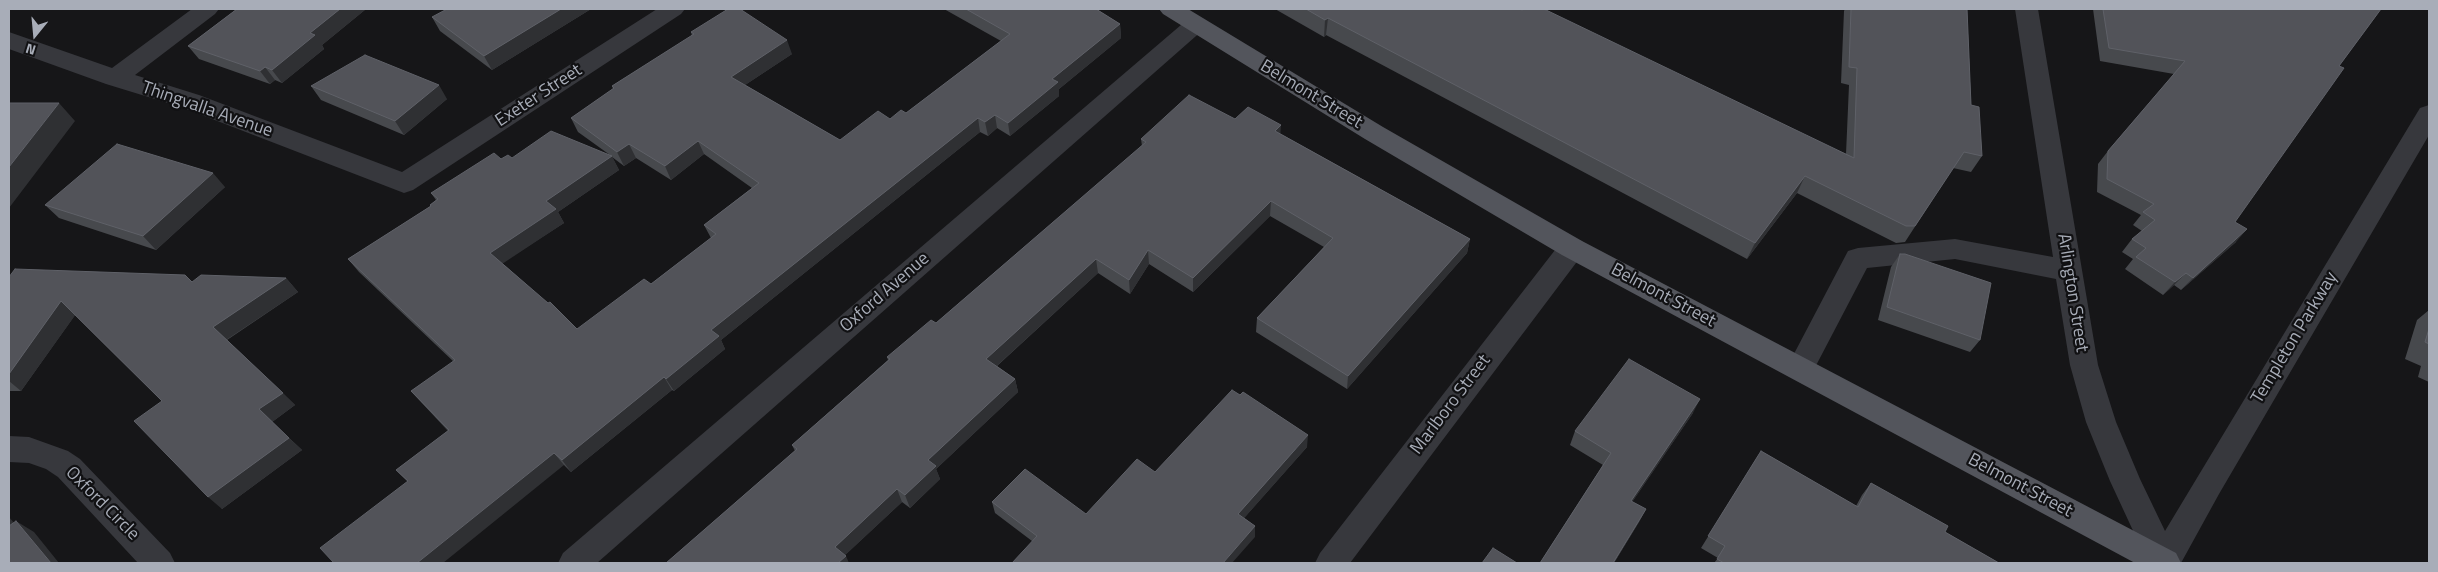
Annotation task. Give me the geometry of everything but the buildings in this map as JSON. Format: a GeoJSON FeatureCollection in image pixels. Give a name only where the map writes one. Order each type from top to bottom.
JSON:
{"type":"FeatureCollection","features":[{"type":"Feature","properties":{"kind":"main road","name":"Belmont Street"},"geometry":{"type":"LineString","coordinates":[[1171,9],[1382,137],[1572,248],[2165,563]]}},
{"type":"Feature","properties":{"kind":"street"},"geometry":{"type":"LineString","coordinates":[[115,78],[207,9]]}},
{"type":"Feature","properties":{"kind":"street","name":"Exeter Street"},"geometry":{"type":"LineString","coordinates":[[404,183],[673,9]]}},
{"type":"Feature","properties":{"kind":"street","name":"Arlington Street"},"geometry":{"type":"LineString","coordinates":[[2026,9],[2084,365],[2101,422],[2125,482],[2165,563]]}},
{"type":"Feature","properties":{"kind":"street","name":"Oxford Avenue"},"geometry":{"type":"LineString","coordinates":[[574,563],[1196,24]]}},
{"type":"Feature","properties":{"kind":"street","name":"Thingvalla Avenue"},"geometry":{"type":"LineString","coordinates":[[9,40],[115,78],[190,101],[404,183]]}},
{"type":"Feature","properties":{"kind":"street","name":"Templeton Parkway"},"geometry":{"type":"LineString","coordinates":[[2165,563],[2208,484],[2429,114]]}},
{"type":"Feature","properties":{"kind":"street","name":"Marlboro Street"},"geometry":{"type":"LineString","coordinates":[[1331,563],[1572,248]]}},
{"type":"Feature","properties":{"kind":"street"},"geometry":{"type":"LineString","coordinates":[[1800,369],[1858,258],[1955,249],[2068,272]]}},
{"type":"Feature","properties":{"kind":"street","name":"Oxford Circle"},"geometry":{"type":"LineString","coordinates":[[9,449],[29,450],[70,468],[159,563]]}}]}
